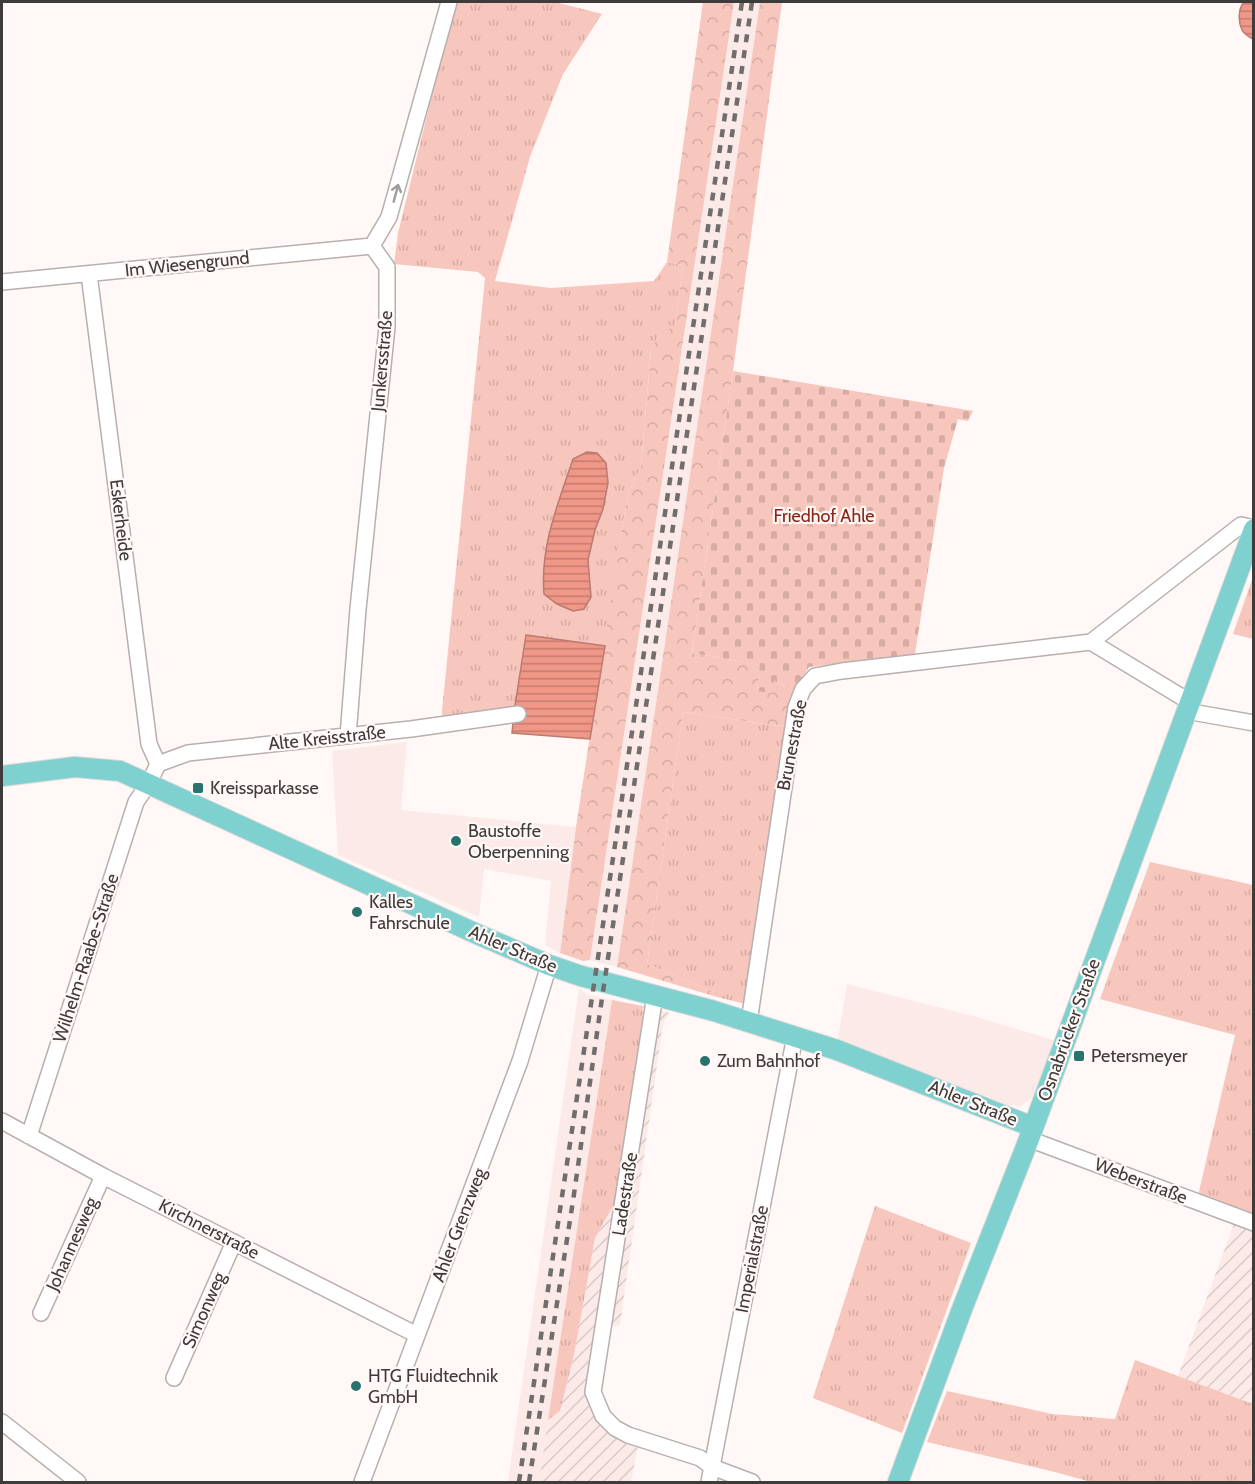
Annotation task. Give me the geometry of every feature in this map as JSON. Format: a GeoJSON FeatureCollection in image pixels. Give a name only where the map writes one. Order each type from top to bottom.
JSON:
{"type":"FeatureCollection","features":[{"type":"Feature","properties":{"kind":"main road","name":"Osnabrücker Straße"},"geometry":{"type":"LineString","coordinates":[[898,1482],[962,1309],[1031,1133],[1254,528]]}},
{"type":"Feature","properties":{"kind":"main road","name":"Ahler Straße"},"geometry":{"type":"LineString","coordinates":[[2,776],[75,767],[120,771],[467,930],[549,965],[581,976],[714,1011],[848,1054],[1031,1133]]}},
{"type":"Feature","properties":{"kind":"street"},"geometry":{"type":"LineString","coordinates":[[372,246],[389,217],[449,2]]}},
{"type":"Feature","properties":{"kind":"street","name":"Im Wiesengrund"},"geometry":{"type":"LineString","coordinates":[[2,282],[372,246]]}},
{"type":"Feature","properties":{"kind":"street","name":"Junkersstraße"},"geometry":{"type":"LineString","coordinates":[[348,736],[358,609],[387,327],[387,267],[372,246]]}},
{"type":"Feature","properties":{"kind":"street","name":"Eskerheide"},"geometry":{"type":"LineString","coordinates":[[89,274],[149,744],[158,764]]}},
{"type":"Feature","properties":{"kind":"street"},"geometry":{"type":"LineString","coordinates":[[1254,528],[1241,525],[1090,642],[1188,707],[1254,723]]}},
{"type":"Feature","properties":{"kind":"street","name":"Brunestraße"},"geometry":{"type":"LineString","coordinates":[[749,1022],[796,707],[803,689],[815,676],[1090,642]]}},
{"type":"Feature","properties":{"kind":"street","name":"Alte Kreisstraße"},"geometry":{"type":"LineString","coordinates":[[158,764],[188,753],[348,736],[518,714]]}},
{"type":"Feature","properties":{"kind":"street"},"geometry":{"type":"LineString","coordinates":[[148,783],[158,764]]}},
{"type":"Feature","properties":{"kind":"street","name":"Wilhelm-Raabe-Straße"},"geometry":{"type":"LineString","coordinates":[[29,1136],[136,802],[148,783]]}},
{"type":"Feature","properties":{"kind":"street","name":"Ahler Grenzweg"},"geometry":{"type":"LineString","coordinates":[[362,1482],[520,1061],[549,965]]}},
{"type":"Feature","properties":{"kind":"street","name":"Ladestraße"},"geometry":{"type":"LineString","coordinates":[[655,995],[593,1392],[603,1416],[615,1428],[628,1435],[700,1458],[710,1475]]}},
{"type":"Feature","properties":{"kind":"street","name":"Imperialstraße"},"geometry":{"type":"LineString","coordinates":[[710,1475],[795,1036]]}},
{"type":"Feature","properties":{"kind":"street","name":"Kirchnerstraße"},"geometry":{"type":"LineString","coordinates":[[2,1121],[103,1176],[417,1335]]}},
{"type":"Feature","properties":{"kind":"street","name":"Weberstraße"},"geometry":{"type":"LineString","coordinates":[[1031,1133],[1254,1223]]}},
{"type":"Feature","properties":{"kind":"street","name":"Johannesweg"},"geometry":{"type":"LineString","coordinates":[[41,1313],[103,1176]]}},
{"type":"Feature","properties":{"kind":"street","name":"Simonweg"},"geometry":{"type":"LineString","coordinates":[[174,1378],[234,1242]]}},
{"type":"Feature","properties":{"kind":"street"},"geometry":{"type":"LineString","coordinates":[[2,1422],[78,1482]]}},
{"type":"Feature","properties":{"kind":"street"},"geometry":{"type":"LineString","coordinates":[[710,1475],[752,1482]]}},
{"type":"Feature","properties":{"kind":"shaded area"},"geometry":{"type":"Polygon","coordinates":[[[734,2],[760,2],[617,967],[590,960],[734,2]]]}},
{"type":"Feature","properties":{"kind":"shaded area"},"geometry":{"type":"Polygon","coordinates":[[[1244,2],[1253,2],[1253,39],[1243,31],[1240,23],[1239,15],[1244,2]]]}},
{"type":"Feature","properties":{"kind":"shaded area"},"geometry":{"type":"Polygon","coordinates":[[[587,452],[597,453],[606,463],[608,483],[588,560],[591,597],[584,609],[573,611],[557,604],[544,594],[543,576],[551,525],[573,459],[587,452]]]}},
{"type":"Feature","properties":{"kind":"shaded area"},"geometry":{"type":"Polygon","coordinates":[[[526,635],[605,646],[590,739],[512,733],[526,635]]]}},
{"type":"Feature","properties":{"kind":"shaded area","name":"Baustoffe Oberpenning"},"geometry":{"type":"Polygon","coordinates":[[[407,742],[401,810],[576,827],[560,953],[545,945],[551,881],[484,869],[479,917],[338,855],[332,751],[407,742]]]}},
{"type":"Feature","properties":{"kind":"shaded area"},"geometry":{"type":"Polygon","coordinates":[[[847,984],[973,1016],[1056,1041],[1033,1097],[1021,1106],[1007,1105],[838,1039],[847,984]]]}},
{"type":"Feature","properties":{"kind":"shaded area"},"geometry":{"type":"Polygon","coordinates":[[[579,988],[586,994],[612,1000],[539,1482],[508,1482],[579,988]]]}},
{"type":"Feature","properties":{"kind":"shaded area"},"geometry":{"type":"Polygon","coordinates":[[[642,1006],[670,1013],[663,1023],[620,1325],[611,1327],[601,1392],[608,1410],[623,1426],[642,1433],[631,1482],[539,1482],[548,1420],[560,1411],[574,1355],[595,1238],[617,1199],[644,1021],[642,1006]]]}},
{"type":"Feature","properties":{"kind":"shaded area"},"geometry":{"type":"Polygon","coordinates":[[[1234,1224],[1253,1231],[1253,1404],[1178,1376],[1234,1224]]]}},
{"type":"Feature","properties":{"kind":"green space"},"geometry":{"type":"Polygon","coordinates":[[[455,2],[555,2],[602,14],[563,74],[530,157],[495,281],[551,288],[654,281],[667,262],[683,265],[675,327],[660,334],[651,349],[641,467],[629,491],[605,646],[526,636],[514,712],[443,722],[442,711],[485,278],[478,272],[394,264],[398,233],[455,2]]]}},
{"type":"Feature","properties":{"kind":"green space"},"geometry":{"type":"Polygon","coordinates":[[[703,2],[734,2],[590,960],[583,961],[560,953],[576,827],[622,527],[629,491],[641,467],[651,349],[660,334],[675,326],[683,265],[667,262],[703,2]]]}},
{"type":"Feature","properties":{"kind":"green space"},"geometry":{"type":"Polygon","coordinates":[[[760,2],[782,2],[733,371],[692,653],[761,665],[757,690],[774,681],[794,691],[787,727],[683,712],[647,964],[717,993],[717,997],[617,967],[760,2]]]}},
{"type":"Feature","properties":{"kind":"green space","name":"Friedhof Ahle"},"geometry":{"type":"Polygon","coordinates":[[[733,371],[973,411],[968,421],[958,419],[944,468],[915,654],[809,667],[794,691],[774,681],[772,693],[757,691],[760,665],[692,653],[733,371]]]}},
{"type":"Feature","properties":{"kind":"green space"},"geometry":{"type":"Polygon","coordinates":[[[1253,577],[1253,639],[1233,634],[1253,577]]]}},
{"type":"Feature","properties":{"kind":"green space"},"geometry":{"type":"Polygon","coordinates":[[[683,712],[787,727],[746,1004],[717,997],[717,993],[647,964],[683,712]]]}},
{"type":"Feature","properties":{"kind":"green space"},"geometry":{"type":"Polygon","coordinates":[[[1150,862],[1253,885],[1253,1214],[1198,1196],[1235,1035],[1100,999],[1150,862]]]}},
{"type":"Feature","properties":{"kind":"green space"},"geometry":{"type":"Polygon","coordinates":[[[612,1000],[642,1006],[644,1021],[617,1199],[595,1238],[574,1355],[560,1411],[548,1420],[612,1000]]]}},
{"type":"Feature","properties":{"kind":"green space"},"geometry":{"type":"Polygon","coordinates":[[[875,1206],[971,1243],[902,1433],[813,1398],[875,1206]]]}},
{"type":"Feature","properties":{"kind":"green space"},"geometry":{"type":"Polygon","coordinates":[[[1135,1360],[1253,1404],[1253,1482],[1091,1482],[927,1442],[947,1391],[1052,1414],[1115,1419],[1135,1360]]]}},
{"type":"Feature","properties":{"kind":"railway"},"geometry":{"type":"LineString","coordinates":[[519,1482],[742,2]]}},
{"type":"Feature","properties":{"kind":"railway"},"geometry":{"type":"LineString","coordinates":[[529,1482],[752,2]]}},
{"type":"Feature","properties":{"kind":"place","name":"Kreissparkasse"},"geometry":{"type":"Point","coordinates":[198,788]}},
{"type":"Feature","properties":{"kind":"place","name":"Baustoffe Oberpenning"},"geometry":{"type":"Point","coordinates":[456,841]}},
{"type":"Feature","properties":{"kind":"place","name":"Kalles Fahrschule"},"geometry":{"type":"Point","coordinates":[357,912]}},
{"type":"Feature","properties":{"kind":"place","name":"Petersmeyer"},"geometry":{"type":"Point","coordinates":[1079,1056]}},
{"type":"Feature","properties":{"kind":"place","name":"Zum Bahnhof"},"geometry":{"type":"Point","coordinates":[705,1061]}},
{"type":"Feature","properties":{"kind":"place","name":"HTG Fluidtechnik GmbH"},"geometry":{"type":"Point","coordinates":[356,1386]}}]}
